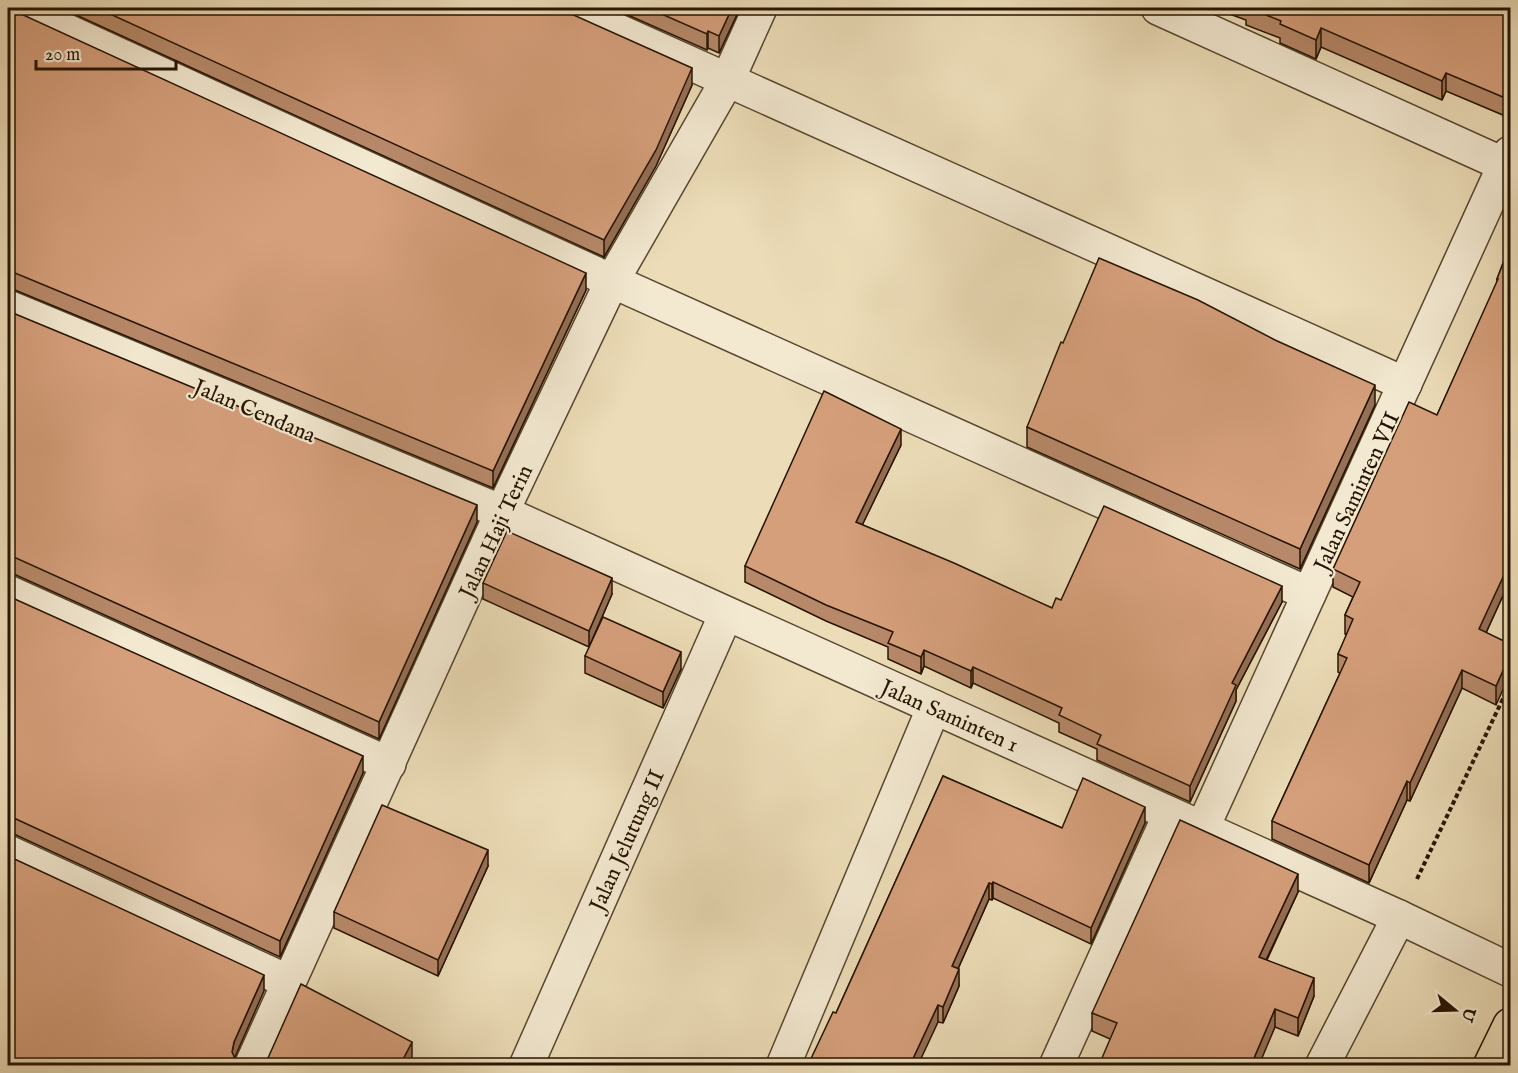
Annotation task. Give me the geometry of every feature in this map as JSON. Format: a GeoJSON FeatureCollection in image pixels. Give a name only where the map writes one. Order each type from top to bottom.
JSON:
{"type":"FeatureCollection","features":[{"type":"Feature","properties":{"kind":"highway"},"geometry":{"type":"LineString","coordinates":[[1490,1065],[1510,1025]]}},
{"type":"Feature","properties":{"kind":"street"},"geometry":{"type":"LineString","coordinates":[[17,8],[612,280],[1309,594]]}},
{"type":"Feature","properties":{"kind":"street"},"geometry":{"type":"LineString","coordinates":[[567,8],[1405,384]]}},
{"type":"Feature","properties":{"kind":"street","name":"Jalan Haji Terin"},"geometry":{"type":"LineString","coordinates":[[251,1065],[502,512],[612,280],[728,79],[760,8]]}},
{"type":"Feature","properties":{"kind":"street"},"geometry":{"type":"LineString","coordinates":[[1158,8],[1508,159]]}},
{"type":"Feature","properties":{"kind":"street","name":"Jalan Saminten VII"},"geometry":{"type":"LineString","coordinates":[[1202,829],[1508,159]]}},
{"type":"Feature","properties":{"kind":"street","name":"Jalan Cendana"},"geometry":{"type":"LineString","coordinates":[[8,307],[502,512]]}},
{"type":"Feature","properties":{"kind":"street","name":"Jalan Saminten 1"},"geometry":{"type":"LineString","coordinates":[[502,512],[1399,917],[1510,970]]}},
{"type":"Feature","properties":{"kind":"street"},"geometry":{"type":"LineString","coordinates":[[8,591],[389,764]]}},
{"type":"Feature","properties":{"kind":"street","name":"Jalan Jelutung II"},"geometry":{"type":"LineString","coordinates":[[526,1065],[726,614]]}},
{"type":"Feature","properties":{"kind":"street"},"geometry":{"type":"LineString","coordinates":[[783,1065],[934,708]]}},
{"type":"Feature","properties":{"kind":"street"},"geometry":{"type":"LineString","coordinates":[[1056,1065],[1170,814]]}},
{"type":"Feature","properties":{"kind":"street"},"geometry":{"type":"LineString","coordinates":[[8,852],[289,982]]}},
{"type":"Feature","properties":{"kind":"street"},"geometry":{"type":"LineString","coordinates":[[1322,1065],[1399,917]]}},
{"type":"Feature","properties":{"kind":"path"},"geometry":{"type":"LineString","coordinates":[[1415,882],[1510,684]]}},
{"type":"Feature","properties":{"kind":"building"},"geometry":{"type":"Polygon","coordinates":[[[8,8],[586,273],[493,471],[8,272],[8,8]]]}},
{"type":"Feature","properties":{"kind":"building"},"geometry":{"type":"Polygon","coordinates":[[[97,8],[558,8],[692,68],[656,150],[604,240],[97,8]]]}},
{"type":"Feature","properties":{"kind":"building"},"geometry":{"type":"Polygon","coordinates":[[[648,8],[732,8],[719,36],[708,31],[707,34],[648,8]]]}},
{"type":"Feature","properties":{"kind":"building"},"geometry":{"type":"Polygon","coordinates":[[[1249,8],[1499,8],[1510,13],[1510,100],[1446,73],[1442,81],[1321,28],[1316,40],[1280,24],[1281,21],[1249,8]]]}},
{"type":"Feature","properties":{"kind":"building"},"geometry":{"type":"Polygon","coordinates":[[[1510,245],[1510,547],[1505,559],[1510,562],[1479,629],[1510,644],[1510,655],[1496,686],[1462,670],[1410,783],[1407,781],[1369,865],[1272,821],[1347,658],[1338,654],[1353,619],[1345,615],[1360,582],[1333,569],[1409,402],[1437,415],[1498,279],[1510,245]]]}},
{"type":"Feature","properties":{"kind":"building"},"geometry":{"type":"Polygon","coordinates":[[[1099,258],[1198,300],[1275,340],[1375,385],[1300,549],[1027,427],[1061,342],[1063,343],[1099,258]]]}},
{"type":"Feature","properties":{"kind":"building"},"geometry":{"type":"Polygon","coordinates":[[[8,311],[477,505],[379,722],[16,558],[8,557],[8,311]]]}},
{"type":"Feature","properties":{"kind":"building"},"geometry":{"type":"Polygon","coordinates":[[[824,391],[901,429],[856,522],[954,563],[1052,608],[1056,598],[1061,600],[1104,506],[1282,586],[1232,683],[1236,685],[1190,786],[1097,744],[1101,735],[1059,715],[1062,708],[973,667],[971,671],[924,650],[921,657],[888,643],[893,632],[826,605],[745,566],[824,391]]]}},
{"type":"Feature","properties":{"kind":"building"},"geometry":{"type":"Polygon","coordinates":[[[507,531],[612,578],[589,631],[483,583],[507,531]]]}},
{"type":"Feature","properties":{"kind":"building"},"geometry":{"type":"Polygon","coordinates":[[[8,596],[363,756],[280,941],[8,817],[8,596]]]}},
{"type":"Feature","properties":{"kind":"building"},"geometry":{"type":"Polygon","coordinates":[[[603,617],[681,652],[663,692],[585,656],[603,617]]]}},
{"type":"Feature","properties":{"kind":"building"},"geometry":{"type":"Polygon","coordinates":[[[943,776],[1062,828],[1083,778],[1145,807],[1091,928],[993,882],[989,883],[952,966],[959,969],[943,1007],[938,1005],[910,1065],[808,1065],[833,1012],[836,1013],[943,776]]]}},
{"type":"Feature","properties":{"kind":"building"},"geometry":{"type":"Polygon","coordinates":[[[382,805],[488,850],[438,960],[334,912],[382,805]]]}},
{"type":"Feature","properties":{"kind":"building"},"geometry":{"type":"Polygon","coordinates":[[[1180,820],[1298,874],[1259,957],[1314,978],[1298,1018],[1275,1009],[1251,1065],[1099,1065],[1117,1023],[1092,1013],[1180,820]]]}},
{"type":"Feature","properties":{"kind":"building"},"geometry":{"type":"Polygon","coordinates":[[[8,856],[264,975],[234,1042],[232,1052],[236,1061],[242,1065],[8,1065],[8,856]]]}},
{"type":"Feature","properties":{"kind":"building"},"geometry":{"type":"Polygon","coordinates":[[[301,984],[412,1042],[400,1065],[260,1065],[268,1058],[301,984]]]}}]}
